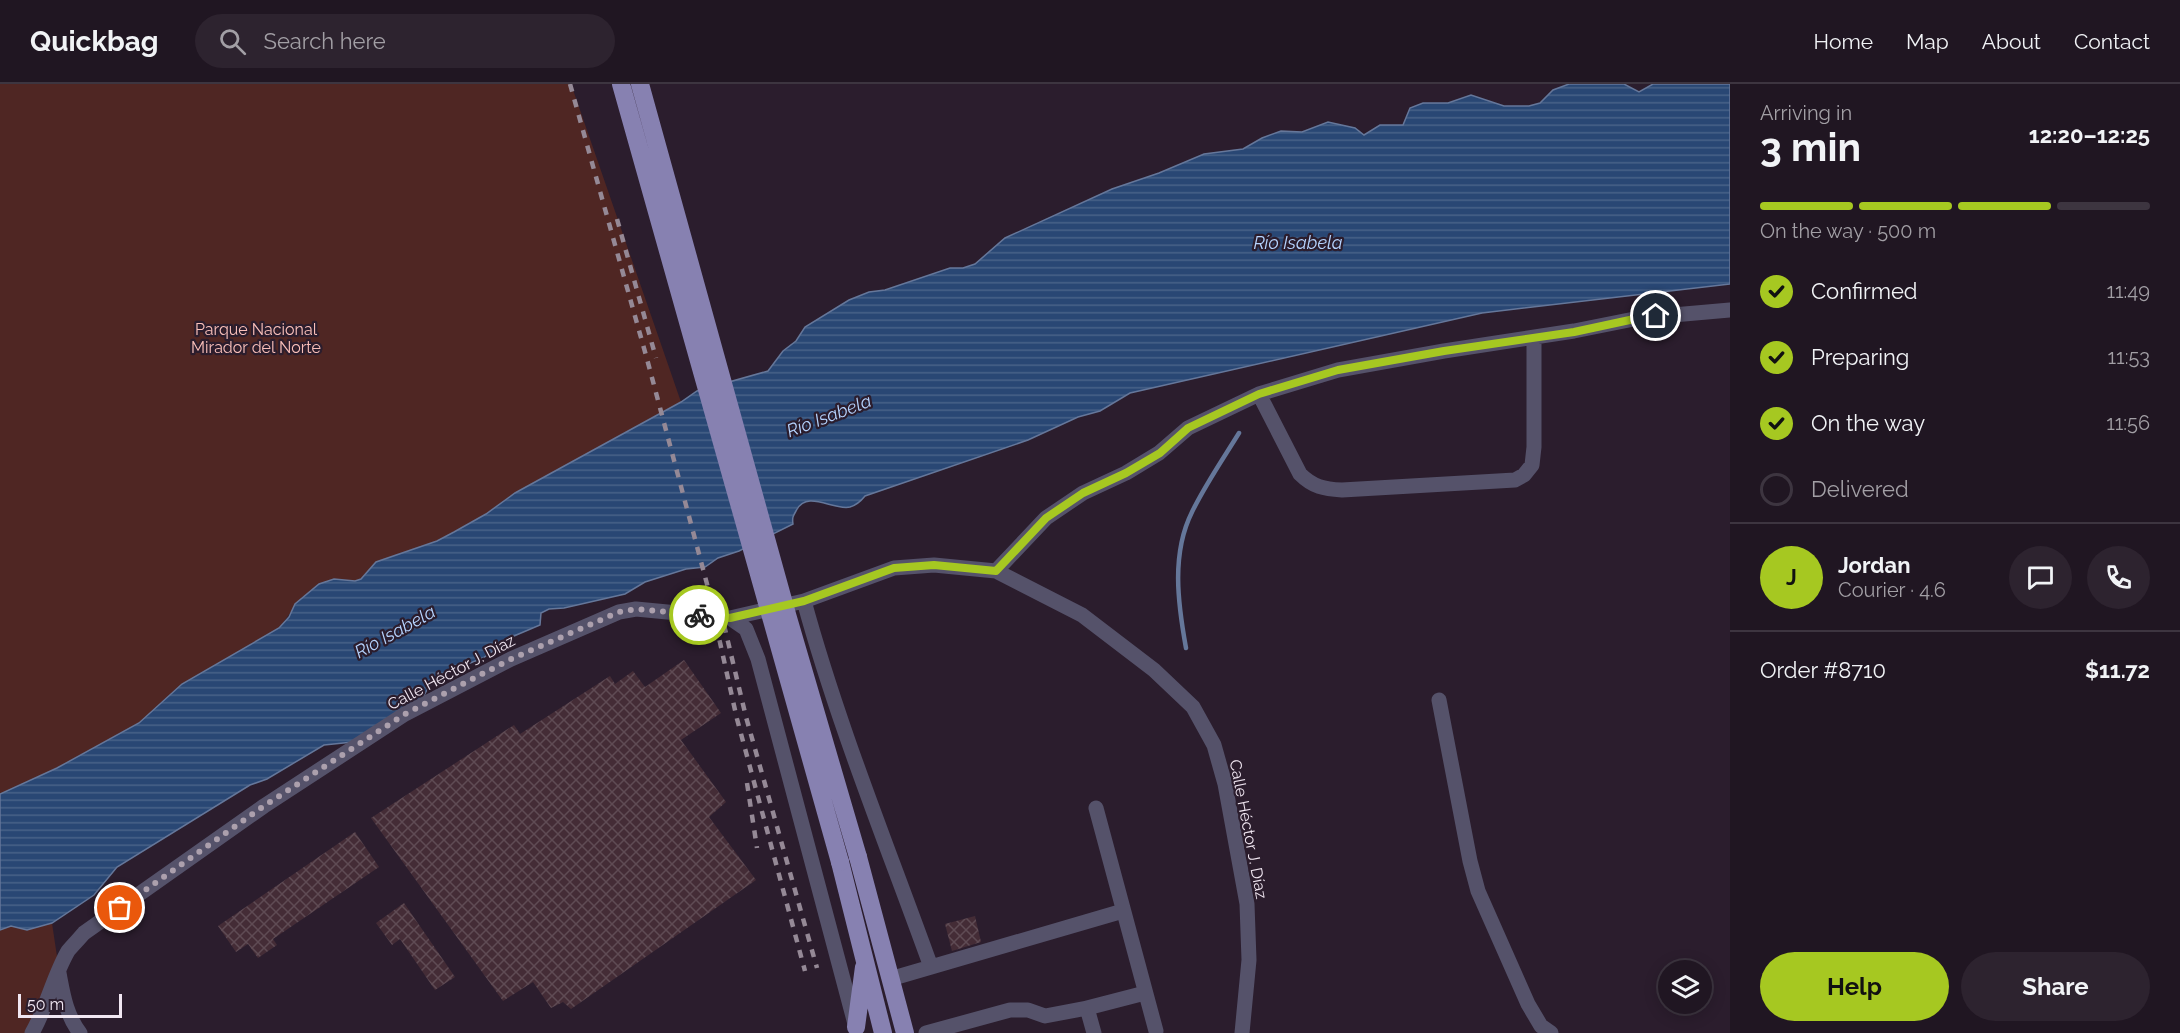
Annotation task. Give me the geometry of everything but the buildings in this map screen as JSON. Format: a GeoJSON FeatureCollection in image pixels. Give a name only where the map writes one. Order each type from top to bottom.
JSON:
{"type":"FeatureCollection","features":[{"type":"Feature","properties":{"kind":"main road"},"geometry":{"type":"LineString","coordinates":[[621,84],[849,860],[890,979],[905,1033]]}},
{"type":"Feature","properties":{"kind":"main road"},"geometry":{"type":"LineString","coordinates":[[640,84],[788,618],[849,860],[865,956],[883,1033]]}},
{"type":"Feature","properties":{"kind":"main road"},"geometry":{"type":"LineString","coordinates":[[856,1030],[865,956]]}},
{"type":"Feature","properties":{"kind":"street"},"geometry":{"type":"LineString","coordinates":[[996,571],[1046,518],[1083,493],[1126,473],[1160,453],[1188,428],[1259,394],[1338,370],[1444,351],[1534,338],[1639,318],[1730,310]]}},
{"type":"Feature","properties":{"kind":"street"},"geometry":{"type":"LineString","coordinates":[[1259,394],[1300,474],[1310,484],[1322,489],[1342,490],[1515,480],[1524,475],[1532,465],[1534,338]]}},
{"type":"Feature","properties":{"kind":"street","name":"Calle Héctor J. Díaz"},"geometry":{"type":"LineString","coordinates":[[32,1033],[69,950],[84,933],[264,806],[405,714],[502,664],[619,612],[636,609],[730,618],[804,601],[894,568],[934,565],[996,571],[1082,615],[1154,670],[1193,707],[1214,746],[1225,784],[1247,904],[1249,960],[1242,1033]]}},
{"type":"Feature","properties":{"kind":"street"},"geometry":{"type":"LineString","coordinates":[[804,601],[847,739],[931,967]]}},
{"type":"Feature","properties":{"kind":"street"},"geometry":{"type":"LineString","coordinates":[[730,618],[746,629],[758,659],[856,1030]]}},
{"type":"Feature","properties":{"kind":"street"},"geometry":{"type":"LineString","coordinates":[[1439,700],[1461,820],[1478,891],[1528,1004],[1541,1026],[1551,1033]]}},
{"type":"Feature","properties":{"kind":"street"},"geometry":{"type":"LineString","coordinates":[[1096,807],[1156,1031]]}},
{"type":"Feature","properties":{"kind":"street"},"geometry":{"type":"LineString","coordinates":[[890,979],[1123,911]]}},
{"type":"Feature","properties":{"kind":"street"},"geometry":{"type":"LineString","coordinates":[[59,970],[65,1004],[73,1024],[80,1033]]}},
{"type":"Feature","properties":{"kind":"street"},"geometry":{"type":"LineString","coordinates":[[926,1033],[1010,1010],[1028,1010],[1045,1017],[1145,993]]}},
{"type":"Feature","properties":{"kind":"street"},"geometry":{"type":"LineString","coordinates":[[1087,1008],[1094,1033]]}},
{"type":"Feature","properties":{"kind":"green space","name":"Parque Nacional Mirador del Norte"},"geometry":{"type":"Polygon","coordinates":[[[0,84],[571,84],[681,402],[515,493],[486,514],[437,541],[376,562],[361,579],[302,597],[279,628],[182,684],[139,723],[57,768],[0,794],[0,84]]]}},
{"type":"Feature","properties":{"kind":"green space"},"geometry":{"type":"Polygon","coordinates":[[[52,923],[59,970],[31,1033],[0,1033],[0,930],[11,926],[52,923]]]}},
{"type":"Feature","properties":{"kind":"water","name":"Río Isabela"},"geometry":{"type":"Polygon","coordinates":[[[1569,84],[1624,84],[1639,92],[1653,84],[1730,84],[1730,284],[1482,313],[1130,393],[1100,411],[1078,417],[1028,440],[865,496],[859,503],[850,507],[807,502],[796,511],[793,524],[739,551],[718,558],[705,567],[686,569],[645,582],[625,594],[564,608],[549,609],[541,613],[540,625],[514,636],[483,658],[439,675],[428,688],[420,703],[353,742],[324,745],[267,779],[250,785],[117,867],[94,895],[52,923],[27,930],[11,926],[0,930],[0,794],[57,768],[139,723],[182,684],[279,628],[289,617],[295,604],[319,584],[334,579],[355,581],[361,579],[376,562],[437,541],[454,532],[486,514],[515,493],[697,391],[768,371],[783,351],[796,341],[805,327],[849,300],[950,268],[963,268],[975,264],[1005,238],[1112,189],[1204,154],[1243,149],[1262,138],[1281,131],[1302,132],[1328,122],[1355,128],[1364,135],[1380,125],[1403,125],[1410,108],[1423,103],[1448,103],[1471,95],[1504,106],[1529,106],[1540,103],[1553,90],[1569,84]]]}},
{"type":"Feature","properties":{"kind":"waterway"},"geometry":{"type":"LineString","coordinates":[[1186,648],[1178,579],[1185,528],[1208,482],[1239,433]]}},
{"type":"Feature","properties":{"kind":"railway"},"geometry":{"type":"LineString","coordinates":[[570,84],[707,584],[737,719],[805,971]]}},
{"type":"Feature","properties":{"kind":"railway"},"geometry":{"type":"LineString","coordinates":[[617,219],[656,358]]}},
{"type":"Feature","properties":{"kind":"railway"},"geometry":{"type":"LineString","coordinates":[[724,625],[746,717],[817,968]]}},
{"type":"Feature","properties":{"kind":"railway"},"geometry":{"type":"LineString","coordinates":[[747,783],[757,848]]}},
{"type":"Feature","properties":{"kind":"way so far"},"geometry":{"type":"LineString","coordinates":[[120,908],[264,806],[405,714],[511,659],[619,612],[636,609],[699,615]]}},
{"type":"Feature","properties":{"kind":"route"},"geometry":{"type":"LineString","coordinates":[[699,615],[730,618],[804,601],[894,568],[934,565],[996,571],[1046,518],[1083,493],[1126,473],[1160,453],[1188,428],[1259,394],[1338,370],[1491,343],[1574,332],[1656,316]]}}]}
